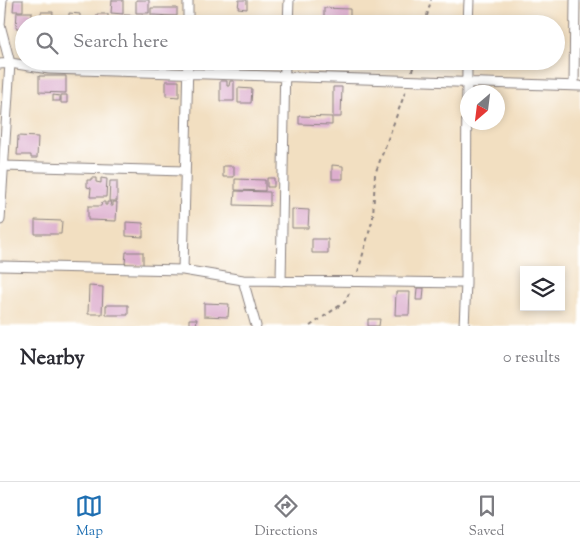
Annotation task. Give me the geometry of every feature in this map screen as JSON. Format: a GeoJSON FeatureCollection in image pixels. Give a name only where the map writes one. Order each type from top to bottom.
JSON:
{"type":"FeatureCollection","features":[{"type":"Feature","properties":{"kind":"street"},"geometry":{"type":"LineString","coordinates":[[0,220],[10,63],[0,25],[2,0]]}},
{"type":"Feature","properties":{"kind":"street"},"geometry":{"type":"LineString","coordinates":[[188,0],[188,15]]}},
{"type":"Feature","properties":{"kind":"street"},"geometry":{"type":"LineString","coordinates":[[289,15],[290,0]]}},
{"type":"Feature","properties":{"kind":"street"},"geometry":{"type":"LineString","coordinates":[[469,15],[470,0]]}},
{"type":"Feature","properties":{"kind":"street"},"geometry":{"type":"LineString","coordinates":[[84,70],[577,86],[575,0]]}},
{"type":"Feature","properties":{"kind":"street"},"geometry":{"type":"LineString","coordinates":[[0,64],[15,64]]}},
{"type":"Feature","properties":{"kind":"street"},"geometry":{"type":"LineString","coordinates":[[182,270],[187,70]]}},
{"type":"Feature","properties":{"kind":"street"},"geometry":{"type":"LineString","coordinates":[[281,281],[284,70]]}},
{"type":"Feature","properties":{"kind":"street"},"geometry":{"type":"LineString","coordinates":[[464,326],[466,283],[467,70]]}},
{"type":"Feature","properties":{"kind":"street"},"geometry":{"type":"LineString","coordinates":[[3,166],[185,171]]}},
{"type":"Feature","properties":{"kind":"street"},"geometry":{"type":"LineString","coordinates":[[0,266],[182,270],[243,280],[466,283]]}},
{"type":"Feature","properties":{"kind":"street"},"geometry":{"type":"LineString","coordinates":[[243,280],[256,326]]}},
{"type":"Feature","properties":{"kind":"path"},"geometry":{"type":"LineString","coordinates":[[427,15],[431,0]]}},
{"type":"Feature","properties":{"kind":"path"},"geometry":{"type":"LineString","coordinates":[[310,326],[345,302],[355,281],[373,218],[375,174],[412,70]]}},
{"type":"Feature","properties":{"kind":"building"},"geometry":{"type":"Polygon","coordinates":[[[14,0],[23,0],[23,11],[13,11],[14,0]]]}},
{"type":"Feature","properties":{"kind":"building"},"geometry":{"type":"Polygon","coordinates":[[[112,0],[123,0],[123,14],[111,13],[112,0]]]}},
{"type":"Feature","properties":{"kind":"building"},"geometry":{"type":"Polygon","coordinates":[[[136,0],[149,0],[149,13],[136,13],[136,0]]]}},
{"type":"Feature","properties":{"kind":"building"},"geometry":{"type":"Polygon","coordinates":[[[239,0],[247,0],[247,9],[238,8],[239,0]]]}},
{"type":"Feature","properties":{"kind":"building"},"geometry":{"type":"Polygon","coordinates":[[[151,8],[177,8],[177,15],[151,15],[151,8]]]}},
{"type":"Feature","properties":{"kind":"building"},"geometry":{"type":"Polygon","coordinates":[[[324,8],[350,9],[350,15],[324,15],[324,8]]]}},
{"type":"Feature","properties":{"kind":"building"},"geometry":{"type":"Polygon","coordinates":[[[17,12],[32,12],[32,15],[17,15],[17,12]]]}},
{"type":"Feature","properties":{"kind":"building"},"geometry":{"type":"Polygon","coordinates":[[[41,12],[53,12],[53,15],[41,15],[41,12]]]}},
{"type":"Feature","properties":{"kind":"building"},"geometry":{"type":"Polygon","coordinates":[[[69,13],[80,14],[80,15],[69,15],[69,13]]]}},
{"type":"Feature","properties":{"kind":"building"},"geometry":{"type":"Polygon","coordinates":[[[39,76],[66,76],[66,93],[39,92],[39,76]]]}},
{"type":"Feature","properties":{"kind":"building"},"geometry":{"type":"Polygon","coordinates":[[[166,81],[179,81],[179,97],[166,96],[166,81]]]}},
{"type":"Feature","properties":{"kind":"building"},"geometry":{"type":"Polygon","coordinates":[[[220,81],[227,81],[227,86],[229,86],[230,81],[234,81],[234,101],[220,101],[220,81]]]}},
{"type":"Feature","properties":{"kind":"building"},"geometry":{"type":"Polygon","coordinates":[[[333,87],[342,87],[341,117],[333,117],[333,87]]]}},
{"type":"Feature","properties":{"kind":"building"},"geometry":{"type":"Polygon","coordinates":[[[238,88],[252,89],[251,103],[238,103],[238,88]]]}},
{"type":"Feature","properties":{"kind":"building"},"geometry":{"type":"Polygon","coordinates":[[[53,95],[60,96],[60,101],[53,101],[53,95]]]}},
{"type":"Feature","properties":{"kind":"building"},"geometry":{"type":"Polygon","coordinates":[[[61,95],[67,95],[67,103],[61,103],[61,95]]]}},
{"type":"Feature","properties":{"kind":"building"},"geometry":{"type":"Polygon","coordinates":[[[299,116],[332,117],[332,125],[299,124],[299,116]]]}},
{"type":"Feature","properties":{"kind":"building"},"geometry":{"type":"Polygon","coordinates":[[[18,136],[38,137],[37,158],[31,158],[31,155],[17,155],[18,136]]]}},
{"type":"Feature","properties":{"kind":"building"},"geometry":{"type":"Polygon","coordinates":[[[332,165],[343,166],[343,179],[332,179],[332,165]]]}},
{"type":"Feature","properties":{"kind":"building"},"geometry":{"type":"Polygon","coordinates":[[[223,166],[234,166],[234,177],[223,177],[223,166]]]}},
{"type":"Feature","properties":{"kind":"building"},"geometry":{"type":"Polygon","coordinates":[[[91,178],[96,178],[96,182],[101,183],[101,178],[107,179],[106,197],[90,197],[91,188],[87,187],[87,180],[91,180],[91,178]]]}},
{"type":"Feature","properties":{"kind":"building"},"geometry":{"type":"Polygon","coordinates":[[[267,178],[274,178],[274,187],[267,187],[267,178]]]}},
{"type":"Feature","properties":{"kind":"building"},"geometry":{"type":"Polygon","coordinates":[[[235,179],[265,180],[265,191],[235,190],[235,179]]]}},
{"type":"Feature","properties":{"kind":"building"},"geometry":{"type":"Polygon","coordinates":[[[110,181],[117,181],[117,201],[109,201],[110,181]]]}},
{"type":"Feature","properties":{"kind":"building"},"geometry":{"type":"Polygon","coordinates":[[[235,191],[270,192],[270,206],[234,205],[235,191]]]}},
{"type":"Feature","properties":{"kind":"building"},"geometry":{"type":"Polygon","coordinates":[[[102,202],[105,202],[105,205],[107,205],[107,202],[111,202],[110,206],[113,206],[113,202],[117,202],[116,221],[88,220],[88,206],[101,206],[102,202]]]}},
{"type":"Feature","properties":{"kind":"building"},"geometry":{"type":"Polygon","coordinates":[[[292,209],[309,210],[308,228],[292,228],[292,209]]]}},
{"type":"Feature","properties":{"kind":"building"},"geometry":{"type":"Polygon","coordinates":[[[35,220],[62,221],[61,234],[35,234],[35,220]]]}},
{"type":"Feature","properties":{"kind":"building"},"geometry":{"type":"Polygon","coordinates":[[[126,222],[143,223],[143,237],[126,236],[126,222]]]}},
{"type":"Feature","properties":{"kind":"building"},"geometry":{"type":"Polygon","coordinates":[[[312,239],[328,239],[328,253],[312,253],[312,239]]]}},
{"type":"Feature","properties":{"kind":"building"},"geometry":{"type":"Polygon","coordinates":[[[126,252],[143,252],[143,265],[125,264],[126,252]]]}},
{"type":"Feature","properties":{"kind":"building"},"geometry":{"type":"Polygon","coordinates":[[[89,286],[103,287],[102,314],[88,314],[89,286]]]}},
{"type":"Feature","properties":{"kind":"building"},"geometry":{"type":"Polygon","coordinates":[[[417,288],[424,288],[423,300],[416,300],[417,288]]]}},
{"type":"Feature","properties":{"kind":"building"},"geometry":{"type":"Polygon","coordinates":[[[396,292],[410,292],[409,315],[395,315],[396,292]]]}},
{"type":"Feature","properties":{"kind":"building"},"geometry":{"type":"Polygon","coordinates":[[[204,303],[229,304],[228,317],[204,316],[204,303]]]}},
{"type":"Feature","properties":{"kind":"building"},"geometry":{"type":"Polygon","coordinates":[[[106,305],[128,305],[128,315],[106,315],[106,305]]]}},
{"type":"Feature","properties":{"kind":"building"},"geometry":{"type":"Polygon","coordinates":[[[189,319],[197,319],[196,326],[189,326],[189,319]]]}},
{"type":"Feature","properties":{"kind":"building"},"geometry":{"type":"Polygon","coordinates":[[[368,319],[380,319],[379,326],[368,326],[368,319]]]}}]}
